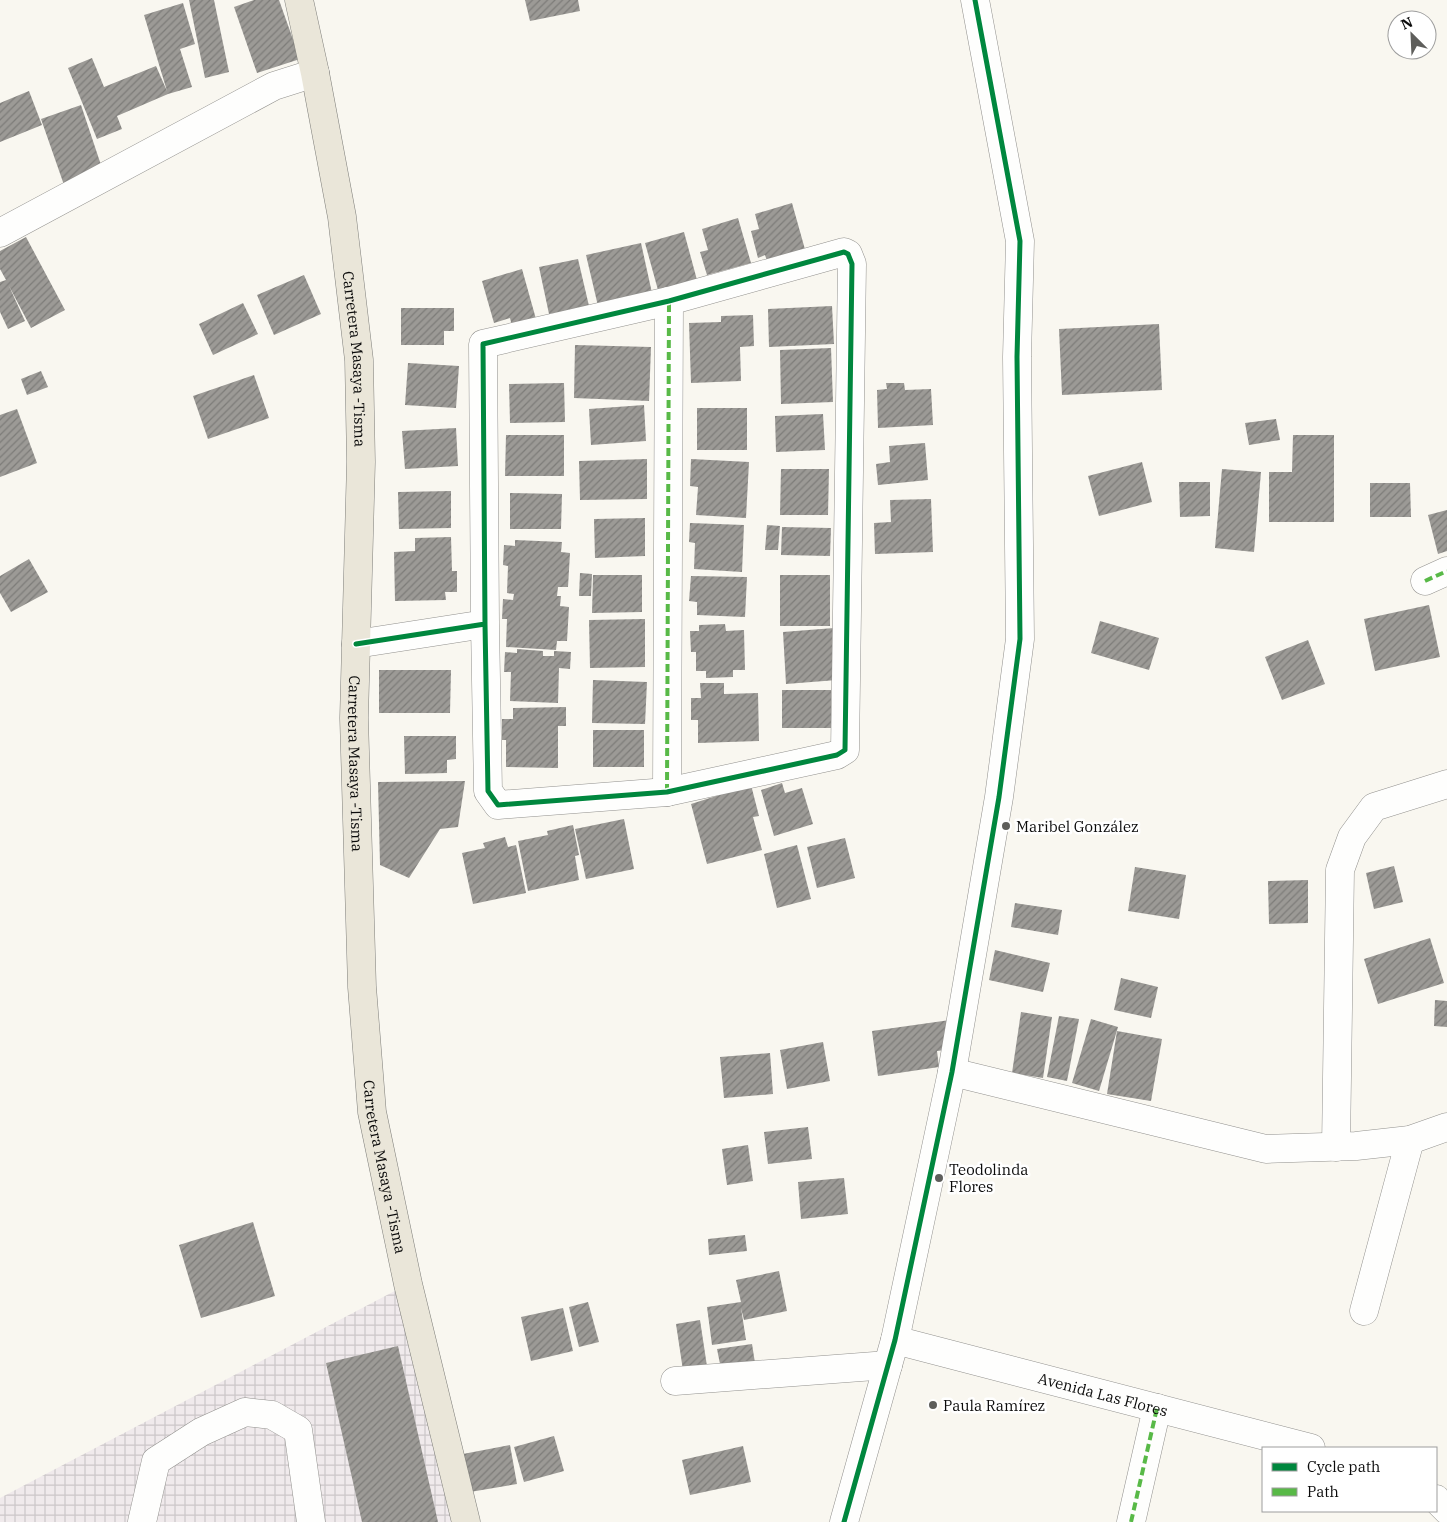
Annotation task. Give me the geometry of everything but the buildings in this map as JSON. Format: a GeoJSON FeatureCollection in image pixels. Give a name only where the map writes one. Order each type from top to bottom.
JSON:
{"type":"FeatureCollection","features":[{"type":"Feature","properties":{"kind":"main road","name":"Carretera Masaya -Tisma"},"geometry":{"type":"LineString","coordinates":[[299,0],[315,73],[342,217],[359,360],[361,462],[354,718],[362,977],[372,1112],[408,1284],[466,1522]]}},
{"type":"Feature","properties":{"kind":"street"},"geometry":{"type":"LineString","coordinates":[[844,1522],[892,1352],[952,1072],[999,797],[1020,639],[1017,386],[1020,241],[975,0]]}},
{"type":"Feature","properties":{"kind":"street"},"geometry":{"type":"LineString","coordinates":[[0,233],[274,86],[315,73]]}},
{"type":"Feature","properties":{"kind":"street"},"geometry":{"type":"LineString","coordinates":[[844,252],[848,254],[852,264],[846,750],[837,754],[667,792],[498,805],[488,791],[486,624],[483,344],[669,301],[844,252]]}},
{"type":"Feature","properties":{"kind":"street"},"geometry":{"type":"LineString","coordinates":[[667,792],[669,301]]}},
{"type":"Feature","properties":{"kind":"street"},"geometry":{"type":"LineString","coordinates":[[356,644],[486,624]]}},
{"type":"Feature","properties":{"kind":"street"},"geometry":{"type":"LineString","coordinates":[[1336,1147],[1340,870],[1352,836],[1374,807],[1447,784]]}},
{"type":"Feature","properties":{"kind":"street"},"geometry":{"type":"LineString","coordinates":[[952,1072],[1266,1149],[1336,1147],[1410,1140],[1447,1127]]}},
{"type":"Feature","properties":{"kind":"street"},"geometry":{"type":"LineString","coordinates":[[1364,1311],[1410,1140]]}},
{"type":"Feature","properties":{"kind":"street","name":"Avenida Las Flores"},"geometry":{"type":"LineString","coordinates":[[675,1381],[892,1352],[1157,1408],[1307,1447]]}},
{"type":"Feature","properties":{"kind":"street"},"geometry":{"type":"LineString","coordinates":[[1131,1522],[1157,1408]]}},
{"type":"Feature","properties":{"kind":"street"},"geometry":{"type":"LineString","coordinates":[[142,1522],[156,1461],[201,1432],[245,1412],[272,1415],[298,1430],[311,1522]]}},
{"type":"Feature","properties":{"kind":"street"},"geometry":{"type":"LineString","coordinates":[[1437,1501],[1447,1510]]}},
{"type":"Feature","properties":{"kind":"shaded area"},"geometry":{"type":"Polygon","coordinates":[[[408,1284],[466,1522],[0,1522],[0,1498],[408,1284]]]}},
{"type":"Feature","properties":{"kind":"marked path"},"geometry":{"type":"LineString","coordinates":[[667,792],[669,301]]}},
{"type":"Feature","properties":{"kind":"marked path"},"geometry":{"type":"LineString","coordinates":[[1425,581],[1447,571]]}},
{"type":"Feature","properties":{"kind":"marked path"},"geometry":{"type":"LineString","coordinates":[[1131,1522],[1157,1408]]}},
{"type":"Feature","properties":{"kind":"cycle path"},"geometry":{"type":"LineString","coordinates":[[844,1522],[895,1340],[952,1072],[999,797],[1020,639],[1017,357],[1020,241],[975,0]]}},
{"type":"Feature","properties":{"kind":"cycle path"},"geometry":{"type":"LineString","coordinates":[[356,644],[485,624],[488,791],[498,805],[667,792],[837,755],[845,750],[852,264],[848,254],[844,252],[669,301],[483,344],[485,624]]}},
{"type":"Feature","properties":{"kind":"place","name":"Maribel González"},"geometry":{"type":"Point","coordinates":[1006,826]}},
{"type":"Feature","properties":{"kind":"place","name":"Teodolinda Flores"},"geometry":{"type":"Point","coordinates":[939,1178]}},
{"type":"Feature","properties":{"kind":"place","name":"Paula Ramírez"},"geometry":{"type":"Point","coordinates":[933,1405]}}]}
